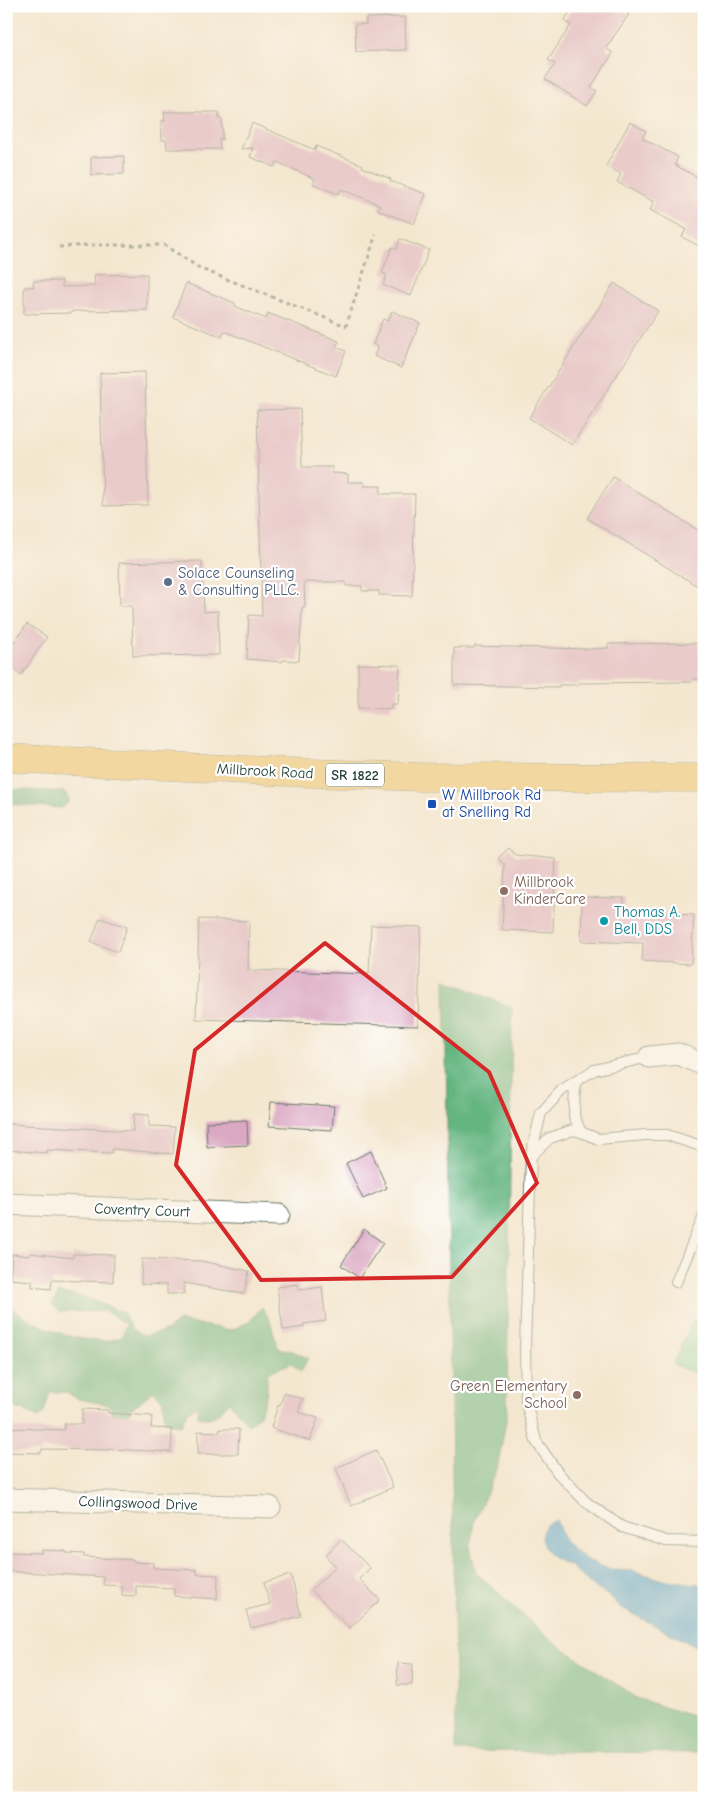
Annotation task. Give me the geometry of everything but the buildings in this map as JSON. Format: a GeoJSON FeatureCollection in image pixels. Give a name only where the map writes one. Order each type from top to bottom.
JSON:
{"type":"FeatureCollection","features":[{"type":"Feature","properties":{"kind":"main road","name":"Millbrook Road"},"geometry":{"type":"LineString","coordinates":[[6,758],[421,778],[704,778]]}},
{"type":"Feature","properties":{"kind":"street"},"geometry":{"type":"LineString","coordinates":[[649,1057],[678,1054],[704,1065]]}},
{"type":"Feature","properties":{"kind":"street","name":"Coventry Court"},"geometry":{"type":"LineString","coordinates":[[6,1204],[279,1215]]}},
{"type":"Feature","properties":{"kind":"street","name":"Collingswood Drive"},"geometry":{"type":"LineString","coordinates":[[6,1500],[270,1507]]}},
{"type":"Feature","properties":{"kind":"lane"},"geometry":{"type":"LineString","coordinates":[[649,1057],[594,1070],[562,1090],[542,1113],[531,1155],[525,1348],[526,1402],[536,1441],[558,1473],[581,1497],[622,1527],[666,1541],[704,1542]]}},
{"type":"Feature","properties":{"kind":"lane"},"geometry":{"type":"LineString","coordinates":[[575,1082],[574,1116],[580,1132]]}},
{"type":"Feature","properties":{"kind":"lane"},"geometry":{"type":"LineString","coordinates":[[531,1155],[550,1138],[573,1130],[598,1139],[646,1134],[667,1134],[704,1147]]}},
{"type":"Feature","properties":{"kind":"lane"},"geometry":{"type":"LineString","coordinates":[[676,1282],[703,1222]]}},
{"type":"Feature","properties":{"kind":"path"},"geometry":{"type":"LineString","coordinates":[[59,247],[164,245],[201,269],[346,326],[376,234]]}},
{"type":"Feature","properties":{"kind":"highlighted area"},"geometry":{"type":"Polygon","coordinates":[[[325,943],[489,1072],[537,1183],[452,1277],[261,1280],[176,1165],[195,1050],[325,943]]]}},
{"type":"Feature","properties":{"kind":"green space"},"geometry":{"type":"Polygon","coordinates":[[[6,789],[65,792],[70,801],[62,808],[6,804],[6,789]]]}},
{"type":"Feature","properties":{"kind":"green space"},"geometry":{"type":"Polygon","coordinates":[[[445,979],[512,1008],[507,1416],[497,1469],[474,1522],[470,1547],[476,1573],[552,1641],[637,1698],[692,1716],[704,1716],[704,1753],[456,1751],[445,979]]]}},
{"type":"Feature","properties":{"kind":"green space"},"geometry":{"type":"Polygon","coordinates":[[[59,1293],[81,1296],[124,1313],[132,1329],[145,1336],[168,1330],[179,1321],[231,1330],[249,1322],[262,1307],[270,1320],[278,1348],[292,1351],[308,1358],[301,1372],[291,1363],[267,1373],[267,1392],[260,1415],[248,1425],[229,1402],[219,1413],[212,1417],[198,1417],[198,1406],[187,1411],[181,1426],[168,1423],[164,1419],[163,1401],[154,1391],[132,1408],[125,1421],[116,1423],[109,1405],[78,1399],[66,1392],[50,1392],[44,1413],[38,1418],[9,1404],[6,1412],[6,1304],[27,1318],[65,1335],[103,1341],[122,1337],[126,1324],[105,1311],[60,1312],[52,1305],[59,1293]]]}},
{"type":"Feature","properties":{"kind":"green space"},"geometry":{"type":"Polygon","coordinates":[[[693,1320],[704,1324],[704,1377],[673,1364],[693,1320]]]}},
{"type":"Feature","properties":{"kind":"water"},"geometry":{"type":"Polygon","coordinates":[[[556,1520],[564,1541],[585,1559],[600,1566],[614,1570],[634,1571],[660,1579],[704,1585],[704,1651],[620,1607],[612,1598],[593,1586],[570,1566],[552,1557],[541,1539],[546,1525],[556,1520]]]}},
{"type":"Feature","properties":{"kind":"place","name":"Solace Counseling & Consulting PLLC."},"geometry":{"type":"Point","coordinates":[168,582]}},
{"type":"Feature","properties":{"kind":"place","name":"W Millbrook Rd at Snelling Rd"},"geometry":{"type":"Point","coordinates":[432,804]}},
{"type":"Feature","properties":{"kind":"place","name":"Millbrook KinderCare"},"geometry":{"type":"Point","coordinates":[504,891]}},
{"type":"Feature","properties":{"kind":"place","name":"Thomas A. Bell, DDS"},"geometry":{"type":"Point","coordinates":[604,921]}},
{"type":"Feature","properties":{"kind":"place","name":"Green Elementary School"},"geometry":{"type":"Point","coordinates":[577,1395]}}]}
